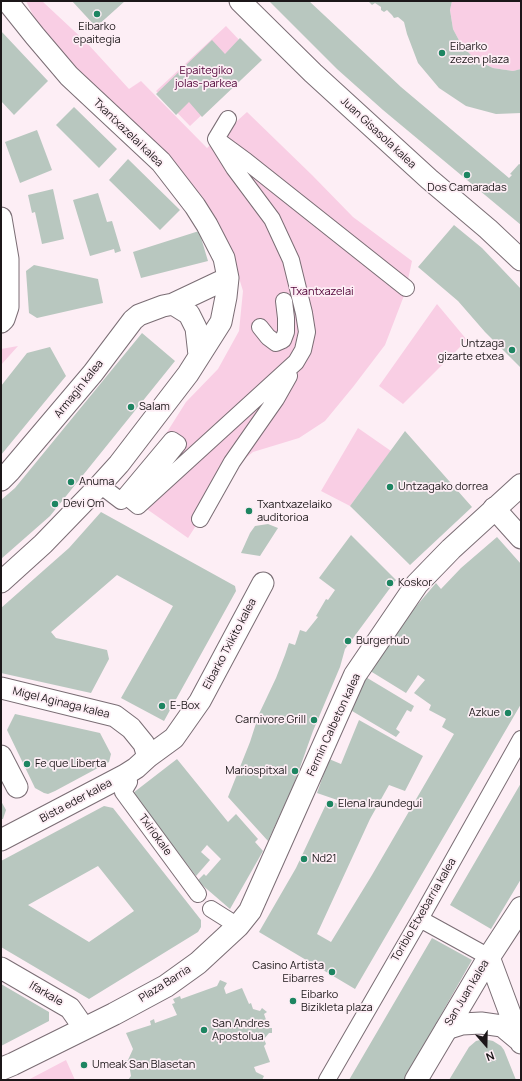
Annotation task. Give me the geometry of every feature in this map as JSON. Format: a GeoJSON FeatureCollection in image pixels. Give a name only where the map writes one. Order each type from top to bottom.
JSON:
{"type":"FeatureCollection","features":[{"type":"Feature","properties":{"kind":"street","name":"Txantxazelai kalea"},"geometry":{"type":"LineString","coordinates":[[1,582],[43,544],[119,464],[188,374],[221,322],[228,278],[224,258],[207,225],[195,206],[161,162],[69,76],[34,36],[7,1]]}},
{"type":"Feature","properties":{"kind":"street","name":"Juan Gisasola kalea"},"geometry":{"type":"LineString","coordinates":[[240,1],[302,63],[411,164],[488,229],[521,260]]}},
{"type":"Feature","properties":{"kind":"street"},"geometry":{"type":"LineString","coordinates":[[216,139],[228,119]]}},
{"type":"Feature","properties":{"kind":"street"},"geometry":{"type":"LineString","coordinates":[[216,139],[246,161],[406,288]]}},
{"type":"Feature","properties":{"kind":"street"},"geometry":{"type":"LineString","coordinates":[[200,519],[232,462],[276,398],[303,350],[307,332],[291,260],[272,219],[234,168],[216,139]]}},
{"type":"Feature","properties":{"kind":"street"},"geometry":{"type":"LineString","coordinates":[[1,218],[8,259],[8,307],[4,319],[1,322]]}},
{"type":"Feature","properties":{"kind":"street"},"geometry":{"type":"LineString","coordinates":[[168,305],[228,278]]}},
{"type":"Feature","properties":{"kind":"street"},"geometry":{"type":"LineString","coordinates":[[260,327],[268,337],[276,343],[283,340],[286,332],[284,301]]}},
{"type":"Feature","properties":{"kind":"street"},"geometry":{"type":"LineString","coordinates":[[168,305],[189,314],[196,328],[199,355]]}},
{"type":"Feature","properties":{"kind":"street","name":"Armagin kalea"},"geometry":{"type":"LineString","coordinates":[[1,480],[93,373],[132,320],[139,315],[168,305]]}},
{"type":"Feature","properties":{"kind":"street"},"geometry":{"type":"LineString","coordinates":[[100,485],[121,501],[172,440],[178,444],[132,502],[138,506],[296,362]]}},
{"type":"Feature","properties":{"kind":"street","name":"Fermin Calbeton kalea"},"geometry":{"type":"LineString","coordinates":[[238,926],[250,911],[355,675],[417,584],[494,508],[521,485]]}},
{"type":"Feature","properties":{"kind":"street"},"geometry":{"type":"LineString","coordinates":[[494,508],[521,538]]}},
{"type":"Feature","properties":{"kind":"street","name":"Eibarko Txikito kalea"},"geometry":{"type":"LineString","coordinates":[[148,757],[174,738],[200,701],[263,583]]}},
{"type":"Feature","properties":{"kind":"street","name":"Migel Aginaga kalea"},"geometry":{"type":"LineString","coordinates":[[1,688],[115,716],[136,733],[144,744],[148,757]]}},
{"type":"Feature","properties":{"kind":"street","name":"Toribio Etxebarria kalea"},"geometry":{"type":"LineString","coordinates":[[326,1080],[420,919],[521,739]]}},
{"type":"Feature","properties":{"kind":"street"},"geometry":{"type":"LineString","coordinates":[[1,756],[16,787]]}},
{"type":"Feature","properties":{"kind":"street","name":"Bista eder kalea"},"geometry":{"type":"LineString","coordinates":[[1,840],[136,768],[148,757]]}},
{"type":"Feature","properties":{"kind":"street","name":"Txiriokale"},"geometry":{"type":"LineString","coordinates":[[125,774],[129,782],[123,792],[198,894]]}},
{"type":"Feature","properties":{"kind":"street","name":"San Juan kalea"},"geometry":{"type":"LineString","coordinates":[[416,1080],[489,957],[521,908]]}},
{"type":"Feature","properties":{"kind":"street"},"geometry":{"type":"LineString","coordinates":[[212,909],[238,926]]}},
{"type":"Feature","properties":{"kind":"street"},"geometry":{"type":"LineString","coordinates":[[420,919],[489,957],[520,1042]]}},
{"type":"Feature","properties":{"kind":"street","name":"Plaza Barria"},"geometry":{"type":"LineString","coordinates":[[1,1069],[114,1014],[166,986],[198,963],[238,926]]}},
{"type":"Feature","properties":{"kind":"street","name":"Ifarkale"},"geometry":{"type":"LineString","coordinates":[[1,968],[70,1008],[84,1028]]}},
{"type":"Feature","properties":{"kind":"street"},"geometry":{"type":"LineString","coordinates":[[446,1029],[462,1024],[481,1023],[502,1026],[520,1042]]}},
{"type":"Feature","properties":{"kind":"green space","name":"Txantxazelai"},"geometry":{"type":"Polygon","coordinates":[[[26,1],[42,1],[87,43],[129,89],[141,81],[207,148],[247,112],[353,217],[412,261],[405,293],[385,345],[353,387],[325,421],[299,438],[253,452],[233,468],[188,538],[124,493],[157,448],[186,402],[218,369],[239,331],[243,291],[233,258],[48,46],[26,1]]]}},
{"type":"Feature","properties":{"kind":"green space"},"geometry":{"type":"Polygon","coordinates":[[[452,1],[521,1],[521,69],[513,71],[493,68],[476,60],[462,46],[453,29],[450,10],[452,1]]]}},
{"type":"Feature","properties":{"kind":"green space","name":"Epaitegiko jolas-parkea"},"geometry":{"type":"Polygon","coordinates":[[[226,26],[259,61],[190,126],[156,91],[226,26]]]}},
{"type":"Feature","properties":{"kind":"green space"},"geometry":{"type":"Polygon","coordinates":[[[437,304],[467,340],[403,404],[379,386],[437,304]]]}},
{"type":"Feature","properties":{"kind":"green space"},"geometry":{"type":"Polygon","coordinates":[[[18,346],[1,365],[1,349],[18,346]]]}},
{"type":"Feature","properties":{"kind":"green space"},"geometry":{"type":"Polygon","coordinates":[[[358,428],[391,451],[350,506],[321,491],[358,428]]]}},
{"type":"Feature","properties":{"kind":"green space"},"geometry":{"type":"Polygon","coordinates":[[[66,1060],[75,1080],[28,1080],[66,1060]]]}},
{"type":"Feature","properties":{"kind":"building","name":"Eibarko epaitegia"},"geometry":{"type":"Polygon","coordinates":[[[72,1],[125,1],[96,27],[72,1]]]}},
{"type":"Feature","properties":{"kind":"building"},"geometry":{"type":"Polygon","coordinates":[[[269,1],[309,1],[401,87],[509,178],[512,175],[510,174],[519,164],[521,165],[521,225],[383,110],[337,69],[269,1]]]}},
{"type":"Feature","properties":{"kind":"building","name":"Eibarko zezen plaza"},"geometry":{"type":"Polygon","coordinates":[[[368,1],[452,1],[450,10],[453,29],[462,46],[476,60],[493,68],[513,71],[521,69],[521,113],[496,114],[466,106],[439,88],[418,63],[404,22],[398,17],[394,18],[387,10],[384,12],[381,10],[381,7],[375,3],[372,5],[368,1]]]}},
{"type":"Feature","properties":{"kind":"building"},"geometry":{"type":"Polygon","coordinates":[[[1,31],[48,81],[14,115],[1,101],[1,31]]]}},
{"type":"Feature","properties":{"kind":"building","name":"Epaitegiko jolas-parkea"},"geometry":{"type":"Polygon","coordinates":[[[240,38],[262,60],[202,117],[189,102],[176,115],[156,94],[212,40],[225,54],[240,38]]]}},
{"type":"Feature","properties":{"kind":"building"},"geometry":{"type":"Polygon","coordinates":[[[74,107],[117,149],[99,168],[56,125],[74,107]]]}},
{"type":"Feature","properties":{"kind":"building"},"geometry":{"type":"Polygon","coordinates":[[[37,130],[52,170],[20,183],[5,142],[37,130]]]}},
{"type":"Feature","properties":{"kind":"building"},"geometry":{"type":"Polygon","coordinates":[[[128,159],[180,210],[160,230],[109,180],[128,159]]]}},
{"type":"Feature","properties":{"kind":"building"},"geometry":{"type":"Polygon","coordinates":[[[53,189],[64,239],[42,244],[35,212],[32,213],[28,195],[53,189]]]}},
{"type":"Feature","properties":{"kind":"building"},"geometry":{"type":"Polygon","coordinates":[[[98,193],[107,222],[112,221],[121,251],[115,253],[114,249],[90,256],[73,200],[98,193]]]}},
{"type":"Feature","properties":{"kind":"building"},"geometry":{"type":"Polygon","coordinates":[[[454,225],[482,248],[521,289],[521,368],[485,332],[458,301],[418,267],[454,225]]]}},
{"type":"Feature","properties":{"kind":"building"},"geometry":{"type":"Polygon","coordinates":[[[199,231],[208,261],[141,278],[133,252],[199,231]]]}},
{"type":"Feature","properties":{"kind":"building"},"geometry":{"type":"Polygon","coordinates":[[[34,265],[98,279],[103,303],[37,318],[29,313],[26,271],[34,265]]]}},
{"type":"Feature","properties":{"kind":"building"},"geometry":{"type":"Polygon","coordinates":[[[142,333],[175,361],[50,516],[1,559],[1,500],[15,488],[142,333]]]}},
{"type":"Feature","properties":{"kind":"building"},"geometry":{"type":"Polygon","coordinates":[[[50,347],[66,376],[1,455],[1,386],[27,353],[50,347]]]}},
{"type":"Feature","properties":{"kind":"building"},"geometry":{"type":"Polygon","coordinates":[[[405,431],[472,507],[410,565],[350,506],[405,431]]]}},
{"type":"Feature","properties":{"kind":"building"},"geometry":{"type":"Polygon","coordinates":[[[101,512],[235,586],[236,591],[164,721],[121,698],[173,606],[117,575],[51,632],[56,638],[107,650],[109,659],[91,693],[1,673],[1,608],[69,548],[101,512]]]}},
{"type":"Feature","properties":{"kind":"building"},"geometry":{"type":"Polygon","coordinates":[[[268,524],[278,528],[260,556],[241,553],[250,533],[255,526],[268,524]]]}},
{"type":"Feature","properties":{"kind":"building"},"geometry":{"type":"Polygon","coordinates":[[[351,535],[396,580],[345,649],[340,667],[313,731],[294,784],[268,841],[228,797],[250,742],[259,714],[276,678],[289,643],[295,645],[300,630],[306,632],[318,617],[316,616],[326,599],[328,600],[335,590],[319,578],[351,535]]]}},
{"type":"Feature","properties":{"kind":"building"},"geometry":{"type":"Polygon","coordinates":[[[497,537],[521,564],[521,704],[355,989],[259,932],[296,868],[328,800],[343,806],[346,803],[317,793],[329,759],[341,764],[359,720],[423,756],[405,791],[389,785],[370,819],[317,934],[331,942],[372,875],[454,734],[442,727],[446,719],[429,710],[431,705],[414,693],[425,680],[418,675],[406,693],[367,669],[389,638],[436,583],[441,589],[461,568],[497,537]]]}},
{"type":"Feature","properties":{"kind":"building"},"geometry":{"type":"Polygon","coordinates":[[[364,676],[414,706],[411,712],[407,710],[396,729],[400,732],[396,737],[347,708],[364,676]]]}},
{"type":"Feature","properties":{"kind":"building"},"geometry":{"type":"Polygon","coordinates":[[[15,714],[100,733],[111,754],[109,762],[55,791],[48,794],[44,793],[35,788],[7,730],[15,714]]]}},
{"type":"Feature","properties":{"kind":"building"},"geometry":{"type":"Polygon","coordinates":[[[177,759],[228,822],[236,814],[258,839],[255,842],[263,851],[230,909],[198,880],[204,874],[206,876],[221,859],[207,845],[201,852],[210,860],[196,876],[133,793],[177,759]]]}},
{"type":"Feature","properties":{"kind":"building"},"geometry":{"type":"Polygon","coordinates":[[[521,783],[521,879],[491,929],[450,905],[521,783]]]}},
{"type":"Feature","properties":{"kind":"building"},"geometry":{"type":"Polygon","coordinates":[[[1,801],[6,810],[3,819],[1,819],[1,801]]]}},
{"type":"Feature","properties":{"kind":"building"},"geometry":{"type":"Polygon","coordinates":[[[104,806],[113,808],[201,920],[201,927],[198,932],[89,999],[1,947],[1,861],[104,806]],[[98,866],[28,905],[89,942],[134,911],[98,866]]]}},
{"type":"Feature","properties":{"kind":"building"},"geometry":{"type":"Polygon","coordinates":[[[432,938],[472,960],[404,1080],[349,1080],[432,938]]]}},
{"type":"Feature","properties":{"kind":"building","name":"San Andres Apostolua"},"geometry":{"type":"Polygon","coordinates":[[[220,980],[227,983],[224,988],[226,994],[242,988],[249,1004],[251,1003],[253,1009],[260,1011],[262,1008],[267,1012],[264,1014],[269,1028],[272,1028],[272,1033],[269,1033],[264,1039],[266,1044],[264,1046],[270,1062],[254,1067],[256,1072],[264,1076],[262,1080],[128,1080],[131,1076],[129,1064],[124,1065],[125,1060],[128,1060],[133,1049],[126,1033],[151,1025],[150,1021],[154,1019],[155,1023],[177,1015],[172,1004],[175,1003],[173,999],[180,996],[181,999],[217,986],[220,980]]]}},
{"type":"Feature","properties":{"kind":"building"},"geometry":{"type":"Polygon","coordinates":[[[1,984],[49,1012],[49,1021],[1,1046],[1,984]]]}},
{"type":"Feature","properties":{"kind":"building"},"geometry":{"type":"Polygon","coordinates":[[[484,1039],[493,1041],[501,1046],[516,1080],[449,1080],[469,1047],[476,1041],[484,1039]]]}},
{"type":"Feature","properties":{"kind":"place","name":"Eibarko epaitegia"},"geometry":{"type":"Point","coordinates":[97,14]}},
{"type":"Feature","properties":{"kind":"place","name":"Eibarko zezen plaza"},"geometry":{"type":"Point","coordinates":[442,53]}},
{"type":"Feature","properties":{"kind":"place","name":"Dos Camaradas"},"geometry":{"type":"Point","coordinates":[467,175]}},
{"type":"Feature","properties":{"kind":"place","name":"Untzaga gizarte etxea"},"geometry":{"type":"Point","coordinates":[512,350]}},
{"type":"Feature","properties":{"kind":"place","name":"Salam"},"geometry":{"type":"Point","coordinates":[131,407]}},
{"type":"Feature","properties":{"kind":"place","name":"Anuma"},"geometry":{"type":"Point","coordinates":[71,482]}},
{"type":"Feature","properties":{"kind":"place","name":"Untzagako dorrea"},"geometry":{"type":"Point","coordinates":[390,487]}},
{"type":"Feature","properties":{"kind":"place","name":"Devi Om"},"geometry":{"type":"Point","coordinates":[55,504]}},
{"type":"Feature","properties":{"kind":"place","name":"Txantxazelaiko auditorioa"},"geometry":{"type":"Point","coordinates":[249,511]}},
{"type":"Feature","properties":{"kind":"place","name":"Koskor"},"geometry":{"type":"Point","coordinates":[390,583]}},
{"type":"Feature","properties":{"kind":"place","name":"Burgerhub"},"geometry":{"type":"Point","coordinates":[348,641]}},
{"type":"Feature","properties":{"kind":"place","name":"E-Box"},"geometry":{"type":"Point","coordinates":[162,706]}},
{"type":"Feature","properties":{"kind":"place","name":"Azkue"},"geometry":{"type":"Point","coordinates":[508,713]}},
{"type":"Feature","properties":{"kind":"place","name":"Carnivore Grill"},"geometry":{"type":"Point","coordinates":[314,720]}},
{"type":"Feature","properties":{"kind":"place","name":"Fe que Liberta"},"geometry":{"type":"Point","coordinates":[27,764]}},
{"type":"Feature","properties":{"kind":"place","name":"Mariospitxal"},"geometry":{"type":"Point","coordinates":[295,771]}},
{"type":"Feature","properties":{"kind":"place","name":"Elena Iraundegui"},"geometry":{"type":"Point","coordinates":[330,804]}},
{"type":"Feature","properties":{"kind":"place","name":"Nd21"},"geometry":{"type":"Point","coordinates":[304,859]}},
{"type":"Feature","properties":{"kind":"place","name":"Casino Artista Eibarres"},"geometry":{"type":"Point","coordinates":[332,972]}},
{"type":"Feature","properties":{"kind":"place","name":"Eibarko Bizikleta plaza"},"geometry":{"type":"Point","coordinates":[293,1001]}},
{"type":"Feature","properties":{"kind":"place","name":"San Andres Apostolua"},"geometry":{"type":"Point","coordinates":[204,1030]}},
{"type":"Feature","properties":{"kind":"place","name":"Umeak San Blasetan"},"geometry":{"type":"Point","coordinates":[84,1065]}}]}
